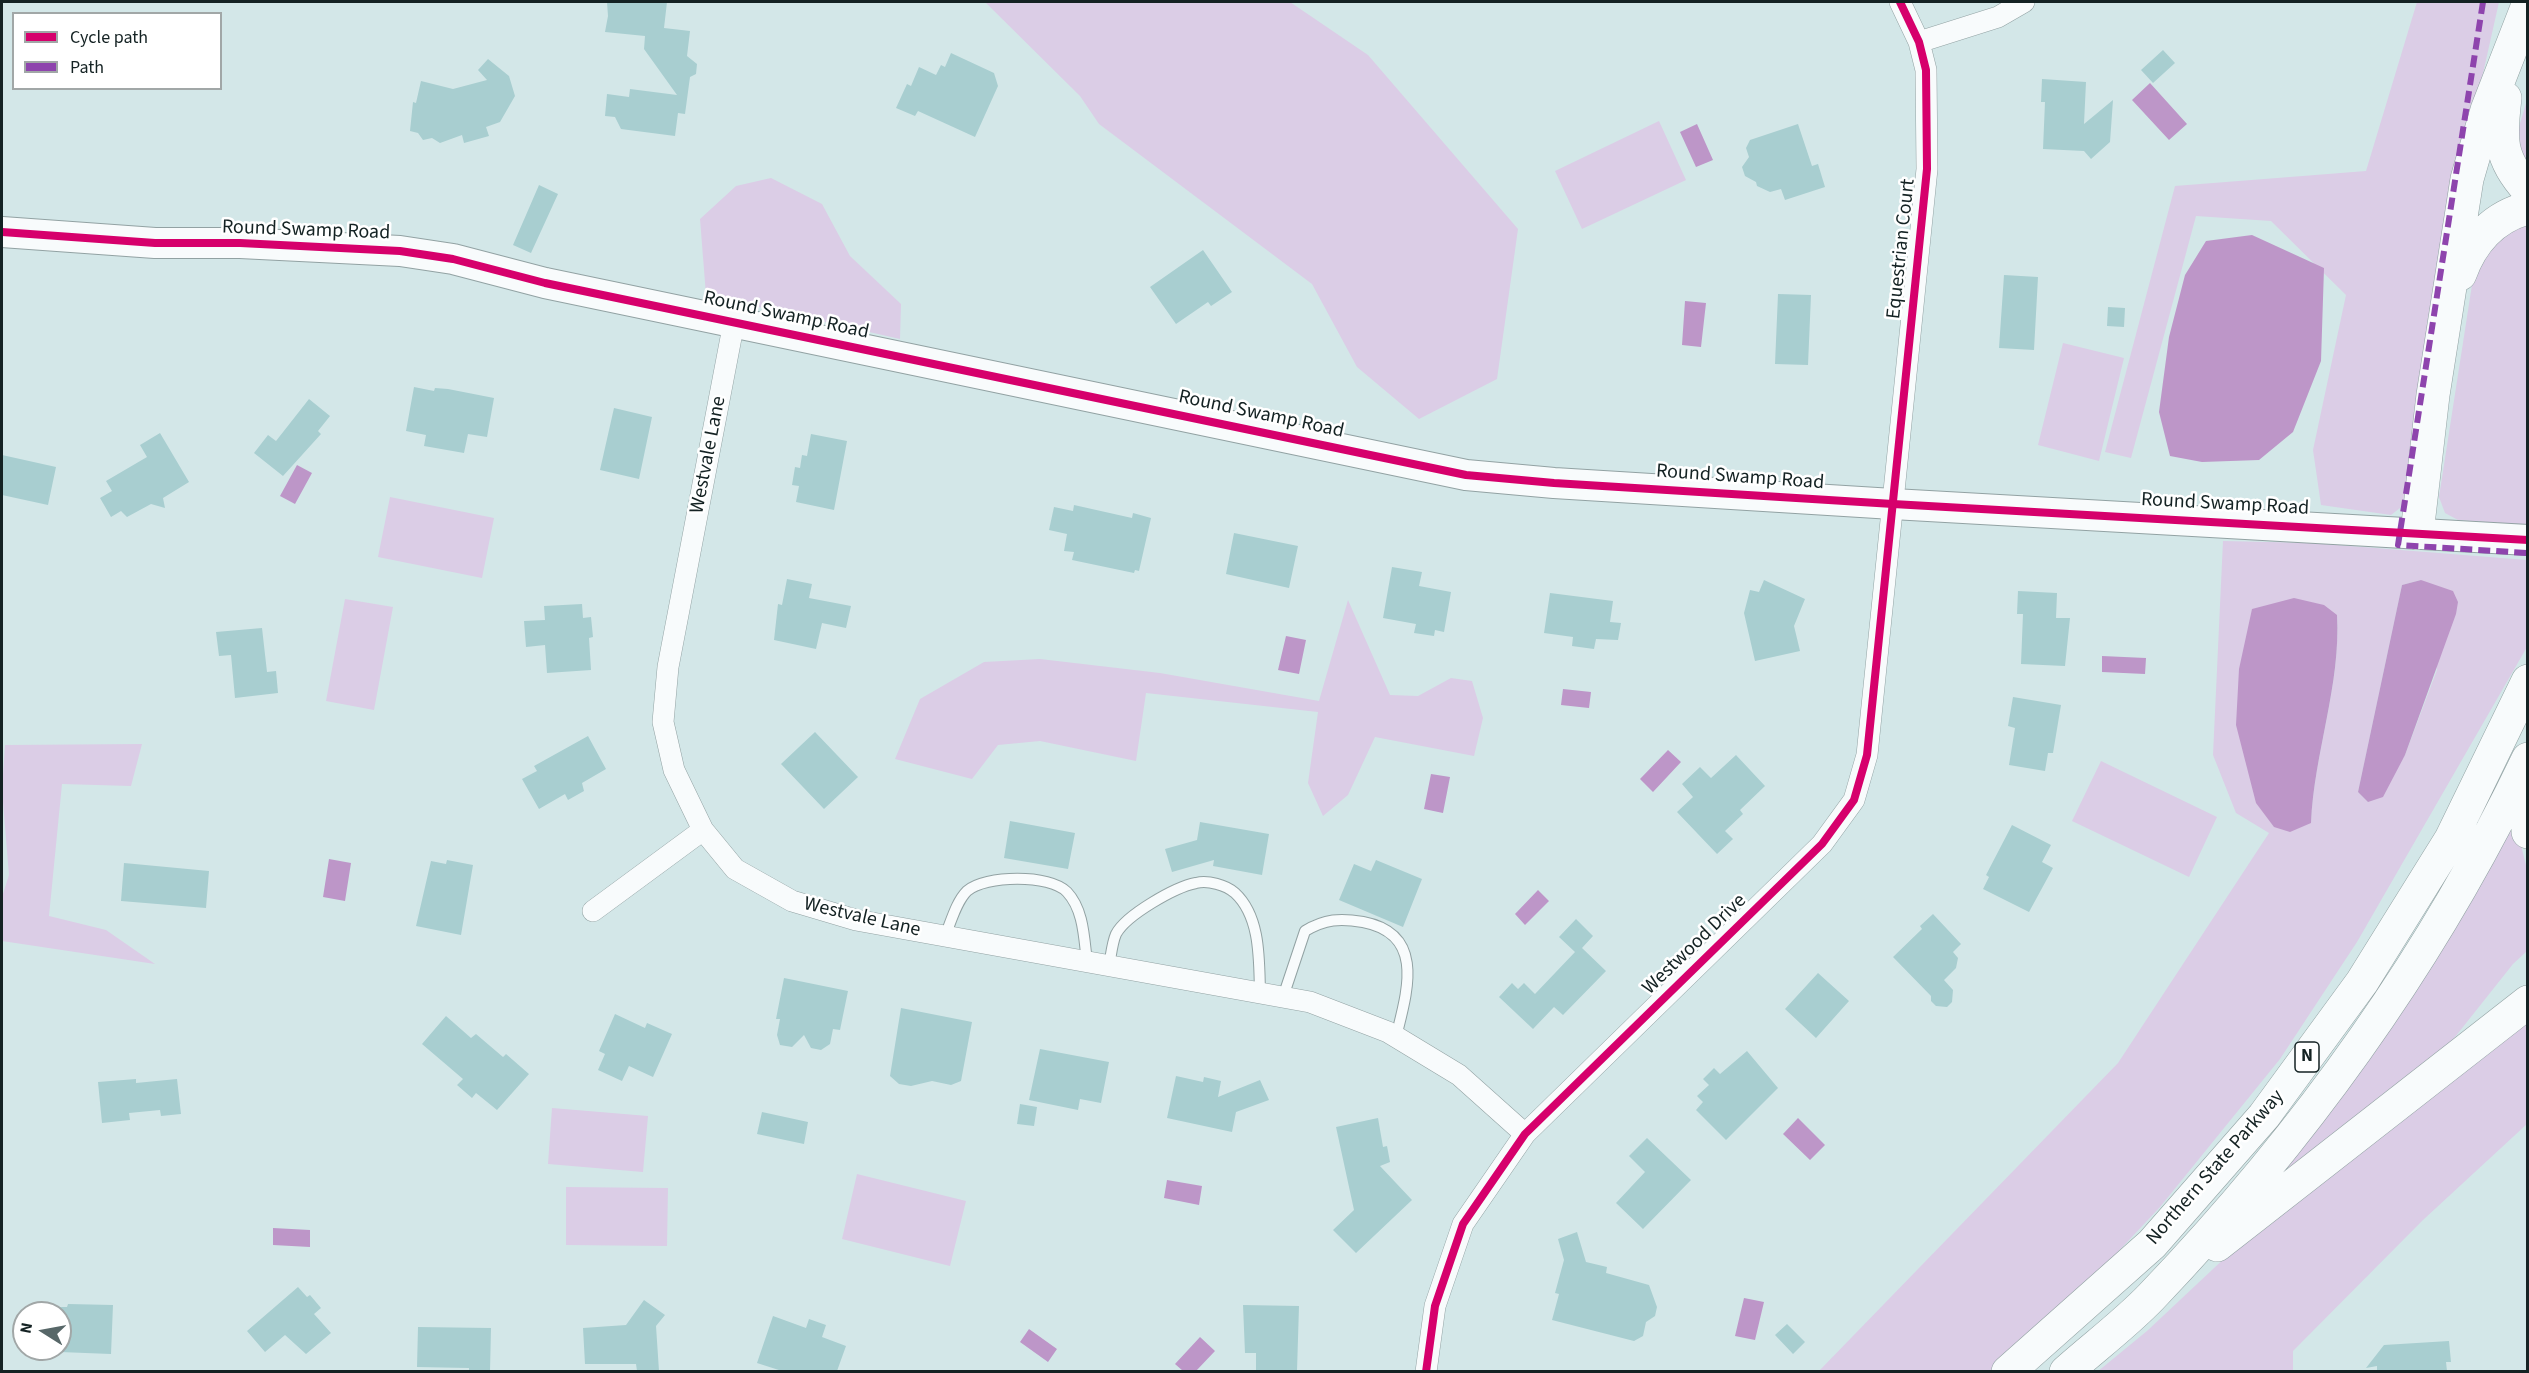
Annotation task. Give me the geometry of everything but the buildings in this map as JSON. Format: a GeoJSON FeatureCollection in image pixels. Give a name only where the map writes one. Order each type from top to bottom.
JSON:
{"type":"FeatureCollection","features":[{"type":"Feature","properties":{"kind":"highway"},"geometry":{"type":"LineString","coordinates":[[2417,533],[2444,327],[2467,179],[2487,110],[2528,5]]}},
{"type":"Feature","properties":{"kind":"highway"},"geometry":{"type":"LineString","coordinates":[[2513,43],[2501,148],[2512,172],[2528,190]]}},
{"type":"Feature","properties":{"kind":"highway"},"geometry":{"type":"LineString","coordinates":[[2444,327],[2465,260],[2476,242],[2498,220],[2528,208]]}},
{"type":"Feature","properties":{"kind":"highway","name":"Northern State Parkway"},"geometry":{"type":"LineString","coordinates":[[2008,1371],[2152,1244],[2264,1116],[2362,982],[2451,838],[2528,681]]}},
{"type":"Feature","properties":{"kind":"highway","name":"Northern State Parkway"},"geometry":{"type":"LineString","coordinates":[[2066,1371],[2150,1298],[2268,1166],[2359,1049],[2443,918],[2528,759]]}},
{"type":"Feature","properties":{"kind":"highway"},"geometry":{"type":"LineString","coordinates":[[2528,810],[2528,832]]}},
{"type":"Feature","properties":{"kind":"highway"},"geometry":{"type":"LineString","coordinates":[[2150,1298],[2528,1002]]}},
{"type":"Feature","properties":{"kind":"street","name":"Equestrian Court"},"geometry":{"type":"LineString","coordinates":[[1893,504],[1927,169],[1926,70],[1919,42],[1900,2]]}},
{"type":"Feature","properties":{"kind":"street"},"geometry":{"type":"LineString","coordinates":[[1919,42],[1998,17],[2024,2]]}},
{"type":"Feature","properties":{"kind":"street","name":"Round Swamp Road"},"geometry":{"type":"LineString","coordinates":[[2,232],[155,243],[250,244],[400,251],[453,259],[545,283],[1466,475],[1554,483],[1893,504],[2528,540]]}},
{"type":"Feature","properties":{"kind":"street","name":"Westvale Lane"},"geometry":{"type":"LineString","coordinates":[[734,322],[668,666],[663,722],[674,770],[703,830],[735,870],[792,902],[856,920],[1310,1002],[1396,1037],[1459,1075],[1525,1134]]}},
{"type":"Feature","properties":{"kind":"street","name":"Westwood Drive"},"geometry":{"type":"LineString","coordinates":[[1426,1371],[1435,1306],[1464,1224],[1525,1134],[1822,844],[1854,801],[1867,755],[1893,504]]}},
{"type":"Feature","properties":{"kind":"street"},"geometry":{"type":"LineString","coordinates":[[593,911],[703,830]]}},
{"type":"Feature","properties":{"kind":"lane"},"geometry":{"type":"LineString","coordinates":[[945,936],[960,902],[968,891],[986,881],[1026,879],[1052,882],[1067,892],[1083,922],[1087,962]]}},
{"type":"Feature","properties":{"kind":"lane"},"geometry":{"type":"LineString","coordinates":[[1109,966],[1117,934],[1134,915],[1174,891],[1198,882],[1224,885],[1236,894],[1248,912],[1255,932],[1258,943],[1260,993]]}},
{"type":"Feature","properties":{"kind":"lane"},"geometry":{"type":"LineString","coordinates":[[1283,997],[1305,931],[1322,921],[1345,919],[1374,924],[1395,936],[1404,949],[1408,970],[1407,987],[1396,1037]]}},
{"type":"Feature","properties":{"kind":"shaded area"},"geometry":{"type":"Polygon","coordinates":[[[985,2],[1290,2],[1368,55],[1518,229],[1497,379],[1419,419],[1357,367],[1312,284],[1099,124],[1080,96],[985,2]]]}},
{"type":"Feature","properties":{"kind":"shaded area"},"geometry":{"type":"Polygon","coordinates":[[[2417,2],[2499,2],[2428,319],[2406,492],[2400,508],[2391,515],[2321,505],[2313,450],[2346,295],[2271,221],[2196,216],[2131,458],[2105,452],[2175,186],[2366,171],[2417,2]]]}},
{"type":"Feature","properties":{"kind":"shaded area"},"geometry":{"type":"Polygon","coordinates":[[[2150,83],[2187,124],[2169,140],[2132,100],[2150,83]]]}},
{"type":"Feature","properties":{"kind":"shaded area"},"geometry":{"type":"Polygon","coordinates":[[[2527,100],[2527,173],[2515,140],[2527,100]]]}},
{"type":"Feature","properties":{"kind":"shaded area"},"geometry":{"type":"Polygon","coordinates":[[[1659,121],[1686,180],[1582,229],[1555,171],[1659,121]]]}},
{"type":"Feature","properties":{"kind":"shaded area"},"geometry":{"type":"Polygon","coordinates":[[[1697,124],[1713,160],[1696,167],[1680,132],[1697,124]]]}},
{"type":"Feature","properties":{"kind":"shaded area"},"geometry":{"type":"Polygon","coordinates":[[[771,178],[822,204],[850,256],[901,304],[900,339],[706,295],[700,219],[736,186],[771,178]]]}},
{"type":"Feature","properties":{"kind":"shaded area"},"geometry":{"type":"Polygon","coordinates":[[[2527,217],[2527,525],[2458,520],[2445,513],[2439,497],[2476,259],[2527,217]]]}},
{"type":"Feature","properties":{"kind":"shaded area"},"geometry":{"type":"Polygon","coordinates":[[[2252,235],[2324,268],[2321,361],[2293,432],[2259,460],[2202,462],[2170,456],[2159,412],[2169,337],[2185,275],[2206,241],[2252,235]]]}},
{"type":"Feature","properties":{"kind":"shaded area"},"geometry":{"type":"Polygon","coordinates":[[[1685,301],[1706,303],[1701,347],[1682,345],[1685,301]]]}},
{"type":"Feature","properties":{"kind":"shaded area"},"geometry":{"type":"Polygon","coordinates":[[[2063,343],[2124,358],[2099,461],[2038,445],[2063,343]]]}},
{"type":"Feature","properties":{"kind":"shaded area"},"geometry":{"type":"Polygon","coordinates":[[[297,465],[312,473],[295,504],[280,496],[297,465]]]}},
{"type":"Feature","properties":{"kind":"shaded area"},"geometry":{"type":"Polygon","coordinates":[[[390,497],[494,518],[482,578],[378,557],[390,497]]]}},
{"type":"Feature","properties":{"kind":"shaded area"},"geometry":{"type":"Polygon","coordinates":[[[2223,541],[2312,543],[2527,560],[2527,647],[2357,942],[2280,1059],[2160,1207],[2070,1303],[1990,1371],[1818,1372],[2118,1063],[2269,833],[2236,813],[2213,755],[2223,541]],[[2421,580],[2402,585],[2358,792],[2368,802],[2405,755],[2437,670],[2421,580]],[[2337,615],[2239,669],[2311,823],[2317,771],[2335,668],[2337,615]]]}},
{"type":"Feature","properties":{"kind":"shaded area"},"geometry":{"type":"Polygon","coordinates":[[[2421,580],[2453,591],[2458,602],[2456,614],[2405,755],[2383,797],[2368,802],[2358,792],[2402,585],[2421,580]]]}},
{"type":"Feature","properties":{"kind":"shaded area"},"geometry":{"type":"Polygon","coordinates":[[[2294,598],[2324,605],[2337,615],[2337,641],[2311,823],[2290,832],[2274,827],[2256,803],[2236,725],[2239,669],[2252,609],[2294,598]]]}},
{"type":"Feature","properties":{"kind":"shaded area"},"geometry":{"type":"Polygon","coordinates":[[[345,599],[393,607],[374,710],[326,701],[345,599]]]}},
{"type":"Feature","properties":{"kind":"shaded area"},"geometry":{"type":"Polygon","coordinates":[[[1348,600],[1390,695],[1418,696],[1451,678],[1472,681],[1483,718],[1474,756],[1375,737],[1348,795],[1323,816],[1308,783],[1318,712],[1146,693],[1136,761],[1040,741],[998,745],[972,779],[895,759],[920,699],[984,662],[1040,659],[1160,673],[1319,701],[1348,600]]]}},
{"type":"Feature","properties":{"kind":"shaded area"},"geometry":{"type":"Polygon","coordinates":[[[1286,636],[1306,640],[1299,674],[1278,670],[1286,636]]]}},
{"type":"Feature","properties":{"kind":"shaded area"},"geometry":{"type":"Polygon","coordinates":[[[2102,656],[2146,658],[2145,674],[2102,672],[2102,656]]]}},
{"type":"Feature","properties":{"kind":"shaded area"},"geometry":{"type":"Polygon","coordinates":[[[1563,689],[1591,692],[1589,708],[1561,705],[1563,689]]]}},
{"type":"Feature","properties":{"kind":"shaded area"},"geometry":{"type":"Polygon","coordinates":[[[142,744],[131,786],[62,784],[49,916],[106,930],[155,964],[2,941],[2,897],[9,875],[2,790],[5,745],[142,744]]]}},
{"type":"Feature","properties":{"kind":"shaded area"},"geometry":{"type":"Polygon","coordinates":[[[1668,750],[1681,762],[1653,792],[1640,779],[1668,750]]]}},
{"type":"Feature","properties":{"kind":"shaded area"},"geometry":{"type":"Polygon","coordinates":[[[2101,761],[2217,817],[2189,877],[2072,821],[2101,761]]]}},
{"type":"Feature","properties":{"kind":"shaded area"},"geometry":{"type":"Polygon","coordinates":[[[1431,774],[1450,777],[1443,813],[1424,809],[1431,774]]]}},
{"type":"Feature","properties":{"kind":"shaded area"},"geometry":{"type":"Polygon","coordinates":[[[2514,818],[2527,869],[2527,951],[2513,964],[2432,1066],[2289,1173],[2288,1166],[2378,1045],[2514,818]]]}},
{"type":"Feature","properties":{"kind":"shaded area"},"geometry":{"type":"Polygon","coordinates":[[[329,859],[351,863],[345,901],[323,897],[329,859]]]}},
{"type":"Feature","properties":{"kind":"shaded area"},"geometry":{"type":"Polygon","coordinates":[[[1538,890],[1549,901],[1525,925],[1515,914],[1538,890]]]}},
{"type":"Feature","properties":{"kind":"shaded area"},"geometry":{"type":"Polygon","coordinates":[[[2527,1013],[2527,1124],[2423,1220],[2293,1351],[2293,1371],[2097,1372],[2147,1331],[2229,1254],[2527,1013]]]}},
{"type":"Feature","properties":{"kind":"shaded area"},"geometry":{"type":"Polygon","coordinates":[[[552,1108],[648,1116],[643,1172],[548,1164],[552,1108]]]}},
{"type":"Feature","properties":{"kind":"shaded area"},"geometry":{"type":"Polygon","coordinates":[[[1798,1118],[1825,1145],[1810,1160],[1783,1134],[1798,1118]]]}},
{"type":"Feature","properties":{"kind":"shaded area"},"geometry":{"type":"Polygon","coordinates":[[[857,1174],[966,1201],[950,1266],[842,1239],[857,1174]]]}},
{"type":"Feature","properties":{"kind":"shaded area"},"geometry":{"type":"Polygon","coordinates":[[[1167,1180],[1202,1186],[1199,1205],[1164,1198],[1167,1180]]]}},
{"type":"Feature","properties":{"kind":"shaded area"},"geometry":{"type":"Polygon","coordinates":[[[566,1187],[668,1188],[667,1246],[566,1245],[566,1187]]]}},
{"type":"Feature","properties":{"kind":"shaded area"},"geometry":{"type":"Polygon","coordinates":[[[273,1228],[310,1230],[310,1247],[273,1245],[273,1228]]]}},
{"type":"Feature","properties":{"kind":"shaded area"},"geometry":{"type":"Polygon","coordinates":[[[1744,1298],[1764,1302],[1755,1340],[1735,1336],[1744,1298]]]}},
{"type":"Feature","properties":{"kind":"shaded area"},"geometry":{"type":"Polygon","coordinates":[[[1029,1329],[1057,1349],[1048,1362],[1020,1342],[1029,1329]]]}},
{"type":"Feature","properties":{"kind":"shaded area"},"geometry":{"type":"Polygon","coordinates":[[[1200,1337],[1215,1351],[1196,1371],[1183,1371],[1175,1364],[1200,1337]]]}},
{"type":"Feature","properties":{"kind":"marked path"},"geometry":{"type":"LineString","coordinates":[[2483,2],[2398,545],[2528,553]]}},
{"type":"Feature","properties":{"kind":"cycle path"},"geometry":{"type":"LineString","coordinates":[[1426,1372],[1435,1306],[1463,1224],[1525,1134],[1822,844],[1854,800],[1867,755],[1927,169],[1926,70],[1919,42],[1900,2]]}},
{"type":"Feature","properties":{"kind":"cycle path"},"geometry":{"type":"LineString","coordinates":[[2,232],[155,243],[240,243],[400,251],[453,259],[545,283],[1466,475],[1554,483],[1893,504],[2528,540]]}}]}
